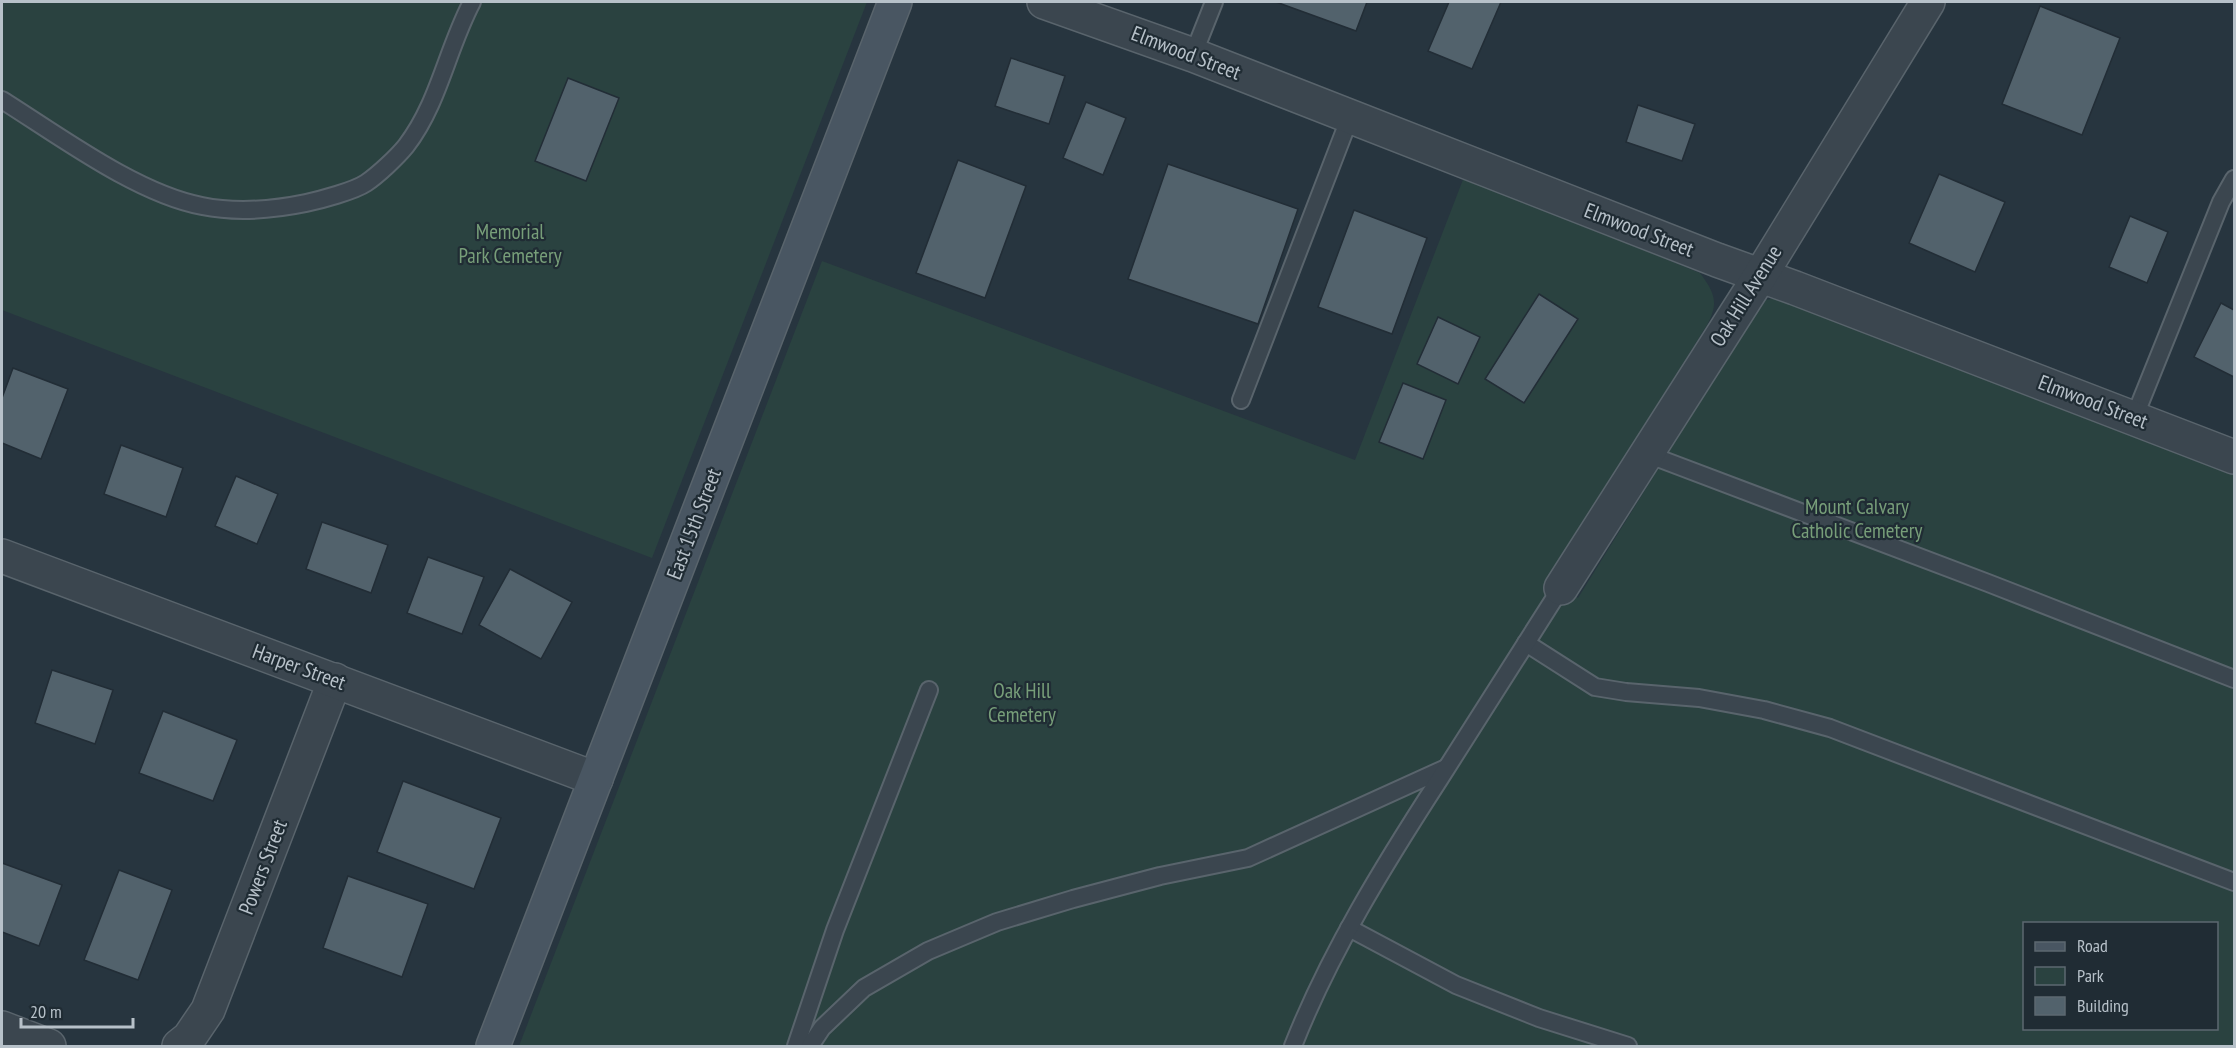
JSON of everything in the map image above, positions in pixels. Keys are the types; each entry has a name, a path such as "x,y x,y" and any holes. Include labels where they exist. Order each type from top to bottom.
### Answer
{"main road":[{"name":"East 15th Street","path":"493,1047 895,2"}],"street":[{"name":"Elmwood Street","path":"1044,2 1193,55 1760,276 2235,457"},
{"name":"Oak Hill Avenue","path":"1561,588 1760,276 1928,2"},
{"name":"Harper Street","path":"2,556 596,779"},
{"name":"Powers Street","path":"179,1047 189,1038 208,1010 335,680"},
{"path":"2,1028 49,1047"}],"lane":[{"path":"2,100 105,165 168,197 201,206 236,210 280,208 318,200 365,184 405,147 431,106 472,2"},
{"path":"1193,55 1214,2"},
{"path":"1241,400 1350,117"},
{"path":"2134,418 2221,202 2235,179"},
{"path":"1647,454 2235,679"},
{"path":"1293,1047 1305,1015 1358,910 1561,588"},
{"path":"1526,643 1595,687 1626,693 1699,698 1764,710 1830,728 2235,882"},
{"path":"796,1047 835,930 929,690"},
{"path":"810,1047 822,1028 864,988 928,951 997,922 1062,902 1160,876 1248,858 1446,768"},
{"path":"1349,928 1456,985 1539,1018 1628,1047"}],"green space":[{"name":"Memorial Park Cemetery","path":"2,2 867,2 652,558 2,310"},
{"name":"Oak Hill Cemetery","path":"1464,177 1700,273 1714,298 1711,317 1548,580 1578,598 1740,337 1766,300 1775,298 2234,471 2234,1046 519,1046 822,261 1355,460"}],"building":[{"path":"1276,2 1367,2 1356,31"},
{"path":"1449,2 1501,2 1472,69 1428,51"},
{"path":"2040,6 2120,38 2082,135 2002,104"},
{"path":"1011,58 1065,76 1049,124 995,106"},
{"path":"568,78 619,98 586,181 535,161"},
{"path":"1086,102 1126,118 1103,175 1063,158"},
{"path":"1638,105 1695,124 1682,161 1626,142"},
{"path":"958,160 1026,186 985,298 916,273"},
{"path":"1168,164 1298,209 1258,324 1128,279"},
{"path":"1939,174 2005,202 1975,272 1909,243"},
{"path":"1354,210 1427,238 1392,334 1318,307"},
{"path":"2130,216 2168,232 2147,283 2109,267"},
{"path":"1539,294 1578,319 1524,403 1485,379"},
{"path":"2221,303 2234,310 2234,377 2194,357"},
{"path":"1438,317 1480,337 1458,384 1417,364"},
{"path":"13,368 68,389 41,459 2,443 2,398"},
{"path":"1403,383 1446,400 1423,459 1379,442"},
{"path":"121,445 183,468 166,517 104,494"},
{"path":"236,476 278,494 257,544 215,526"},
{"path":"322,522 388,545 371,593 306,569"},
{"path":"428,557 484,577 462,634 407,613"},
{"path":"510,569 572,602 541,659 479,625"},
{"path":"52,670 113,690 95,744 35,723"},
{"path":"163,711 237,740 213,801 139,773"},
{"path":"403,781 501,818 474,889 377,852"},
{"path":"2,863 62,885 39,946 2,932"},
{"path":"119,870 172,890 138,980 84,960"},
{"path":"348,876 428,904 402,977 323,948"}],"park label":[{"name":"Mount Calvary Catholic Cemetery","path":"1857,519"}]}
